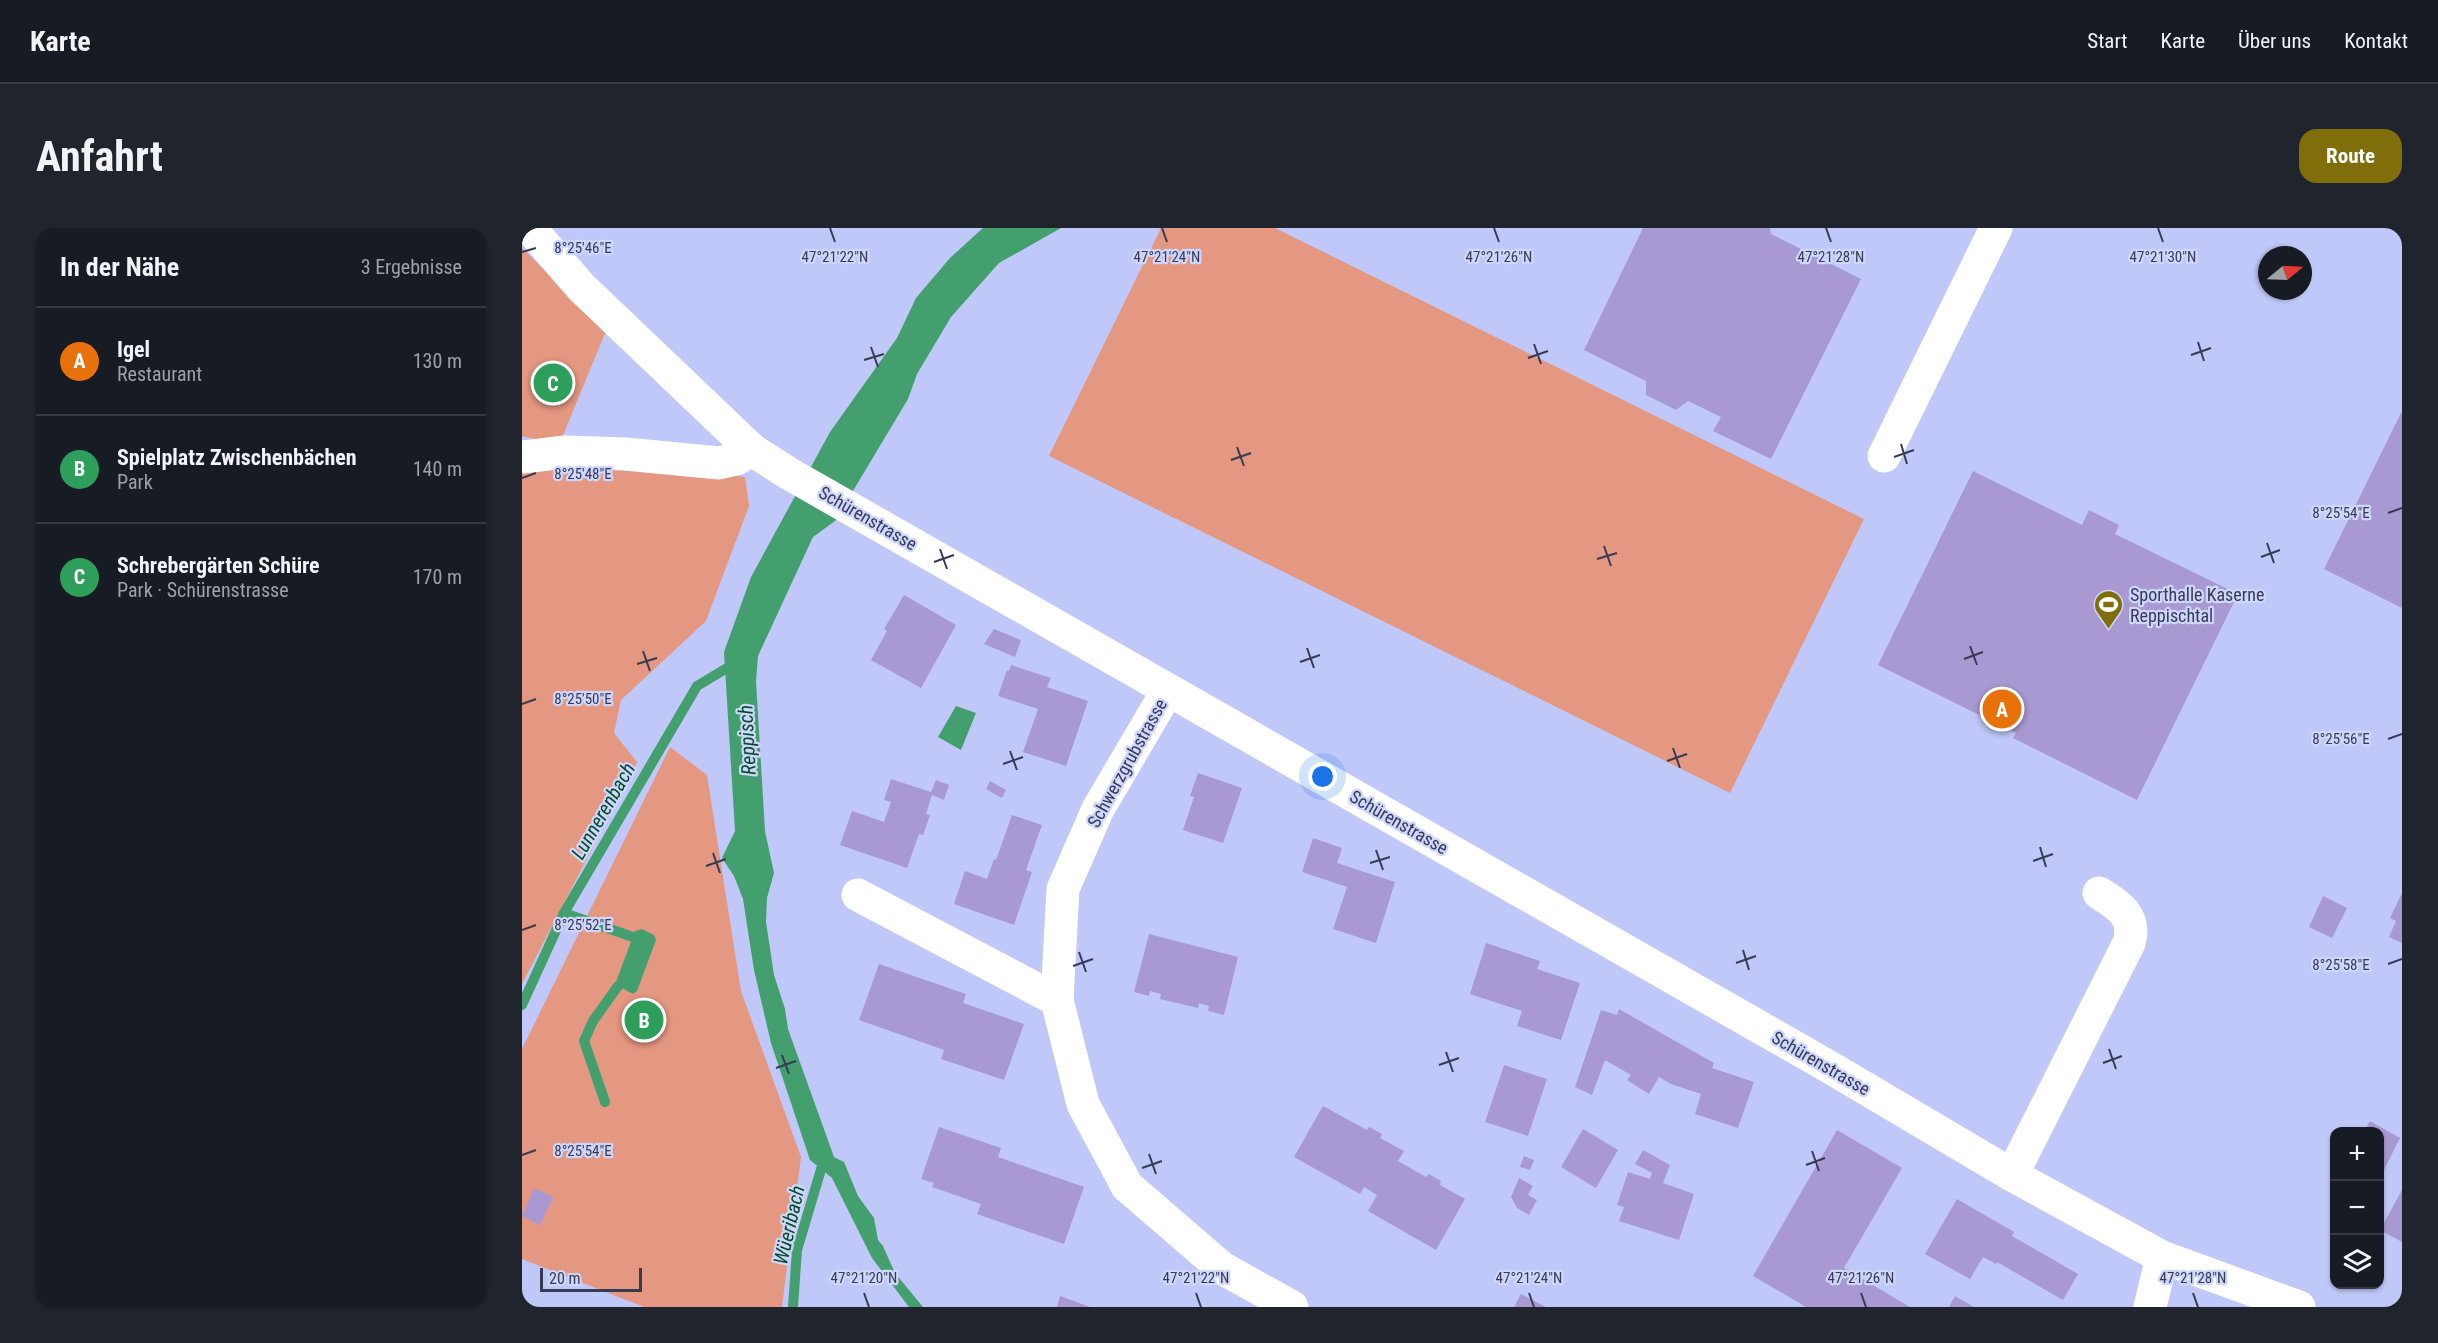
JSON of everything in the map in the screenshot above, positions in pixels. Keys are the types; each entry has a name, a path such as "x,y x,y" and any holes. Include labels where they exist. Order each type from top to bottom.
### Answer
{"street":[{"name":"Schürenstrasse","path":"530,228 581,287 752,450 788,473 1816,1059 2012,1174 2162,1257 2300,1307"},
{"path":"1884,456 1996,228"},
{"path":"522,457 565,452 719,462 736,459 752,450"},
{"name":"Schwerzgrubstrasse","path":"1168,690 1098,809 1064,889 1057,1000 1083,1104 1127,1186 1222,1268 1292,1307"},
{"path":"2012,1174 2129,943 2132,932 2125,912 2119,905 2099,893"},
{"path":"858,895 1057,1000"},
{"path":"2150,1307 2162,1257"}],"shaded area":[{"path":"1161,228 1275,228 1864,519 1730,793 1049,456"},
{"path":"522,248 606,331 559,445 522,436"},
{"path":"623,463 745,477 749,506 706,621 621,700 614,733 637,762 522,984 522,470"},
{"path":"670,747 707,775 741,991 801,1157 782,1307 644,1307 522,1259 522,1049"}],"water":[{"name":"Reppisch","path":"983,228 1061,228 999,263 951,317 917,374 908,399 835,521 813,537 758,656 756,681 765,831 774,873 767,898 766,922 774,975 785,1009 788,1029 834,1157 844,1162 858,1196 874,1218 878,1240 895,1273 923,1307 909,1307 872,1258 832,1178 810,1160 771,1043 754,970 743,899 734,876 722,858 735,831 724,652 751,577 830,432 897,338 916,298 950,258"},
{"path":"956,706 976,713 961,750 938,737"},
{"path":"642,929 654,935 656,940 637,991 633,994 618,986 616,982 635,931"}],"building":[{"path":"1643,228 1770,228 1771,234 1861,279 1771,459 1713,431 1721,417 1688,401 1676,410 1646,395 1646,381 1584,350"},
{"path":"2402,411 2402,608 2324,569"},
{"path":"1973,471 2082,525 2089,510 2119,525 2115,534 2238,594 2137,800 2013,738 2016,733 1878,665"},
{"path":"904,595 956,625 921,688 871,660 887,631 884,629"},
{"path":"994,629 1021,640 1015,657 984,644"},
{"path":"1011,665 1051,678 1047,687 1088,701 1066,766 1023,752 1038,709 998,696"},
{"path":"1198,773 1242,788 1223,843 1183,830 1194,797 1190,796"},
{"path":"891,779 931,792 936,780 949,785 944,800 932,795 926,814 930,815 923,835 919,834 907,868 840,845 852,811 884,822 891,802 884,800"},
{"path":"990,781 1006,790 1002,798 986,789"},
{"path":"1012,815 1042,825 1026,870 1032,872 1014,925 954,904 965,871 987,879"},
{"path":"1313,838 1342,848 1337,863 1395,882 1376,943 1333,929 1347,887 1302,872"},
{"path":"2402,893 2402,943 2389,937 2396,921 2390,918"},
{"path":"2323,896 2347,908 2332,938 2309,927"},
{"path":"1149,934 1238,957 1224,1015 1208,1011 1209,1006 1199,1003 1198,1008 1160,999 1161,994 1150,991 1149,996 1134,992"},
{"path":"1486,943 1540,961 1537,969 1580,983 1561,1040 1517,1026 1522,1011 1470,994"},
{"path":"879,964 966,994 963,1003 1024,1024 1004,1080 941,1059 944,1050 859,1020"},
{"path":"1619,1009 1714,1063 1712,1068 1754,1082 1738,1128 1695,1114 1701,1094 1671,1084 1659,1077 1649,1094 1627,1080 1631,1075 1605,1060 1592,1095 1575,1087 1601,1010 1617,1015"},
{"path":"1504,1065 1547,1079 1528,1136 1485,1122"},
{"path":"1323,1106 1367,1130 1369,1127 1382,1134 1380,1138 1404,1151 1398,1161 1426,1177 1429,1174 1441,1181 1440,1185 1465,1199 1436,1250 1368,1211 1377,1195 1364,1187 1360,1194 1294,1157"},
{"path":"2370,1121 2381,1127 2367,1127"},
{"path":"939,1127 1001,1148 998,1157 1084,1187 1064,1244 977,1214 981,1204 932,1187 934,1183 921,1179"},
{"path":"1583,1129 1618,1150 1596,1188 1561,1167"},
{"path":"2384,1129 2400,1138 2384,1170"},
{"path":"1837,1130 1902,1168 1844,1268 1910,1307 1806,1307 1753,1276"},
{"path":"1643,1150 1670,1165 1663,1183 1694,1194 1679,1240 1619,1221 1624,1207 1617,1205 1628,1172 1650,1179 1652,1173 1635,1164"},
{"path":"1524,1156 1534,1160 1530,1170 1520,1167"},
{"path":"1519,1178 1533,1186 1528,1195 1537,1200 1529,1215 1517,1208 1511,1197"},
{"path":"534,1188 553,1197 540,1225 522,1216"},
{"path":"2402,1190 2402,1242 2384,1232 2384,1223"},
{"path":"1957,1199 2014,1232 2012,1236 2078,1274 2063,1300 1997,1262 1996,1264 1983,1257 1970,1279 1925,1254"},
{"path":"1521,1294 1546,1307 1514,1307"},
{"path":"1060,1296 1090,1307 1057,1307"},
{"path":"1955,1296 1974,1307 1949,1307"}],"waterway":[{"name":"Lunnerenbach","path":"522,1005 564,913 697,686 737,662"},
{"path":"564,913 633,937"},
{"path":"605,1102 584,1041 593,1021 618,986"},
{"name":"Wüeribach","path":"793,1307 797,1250 825,1156"}],"place":[{"name":"Schrebergärten Schüre","path":"553,383"},
{"name":"Sporthalle Kaserne Reppischtal","path":"2109,630"},
{"name":"Igel","path":"2002,709"},
{"name":"Spielplatz Zwischenbächen","path":"644,1020"}]}
